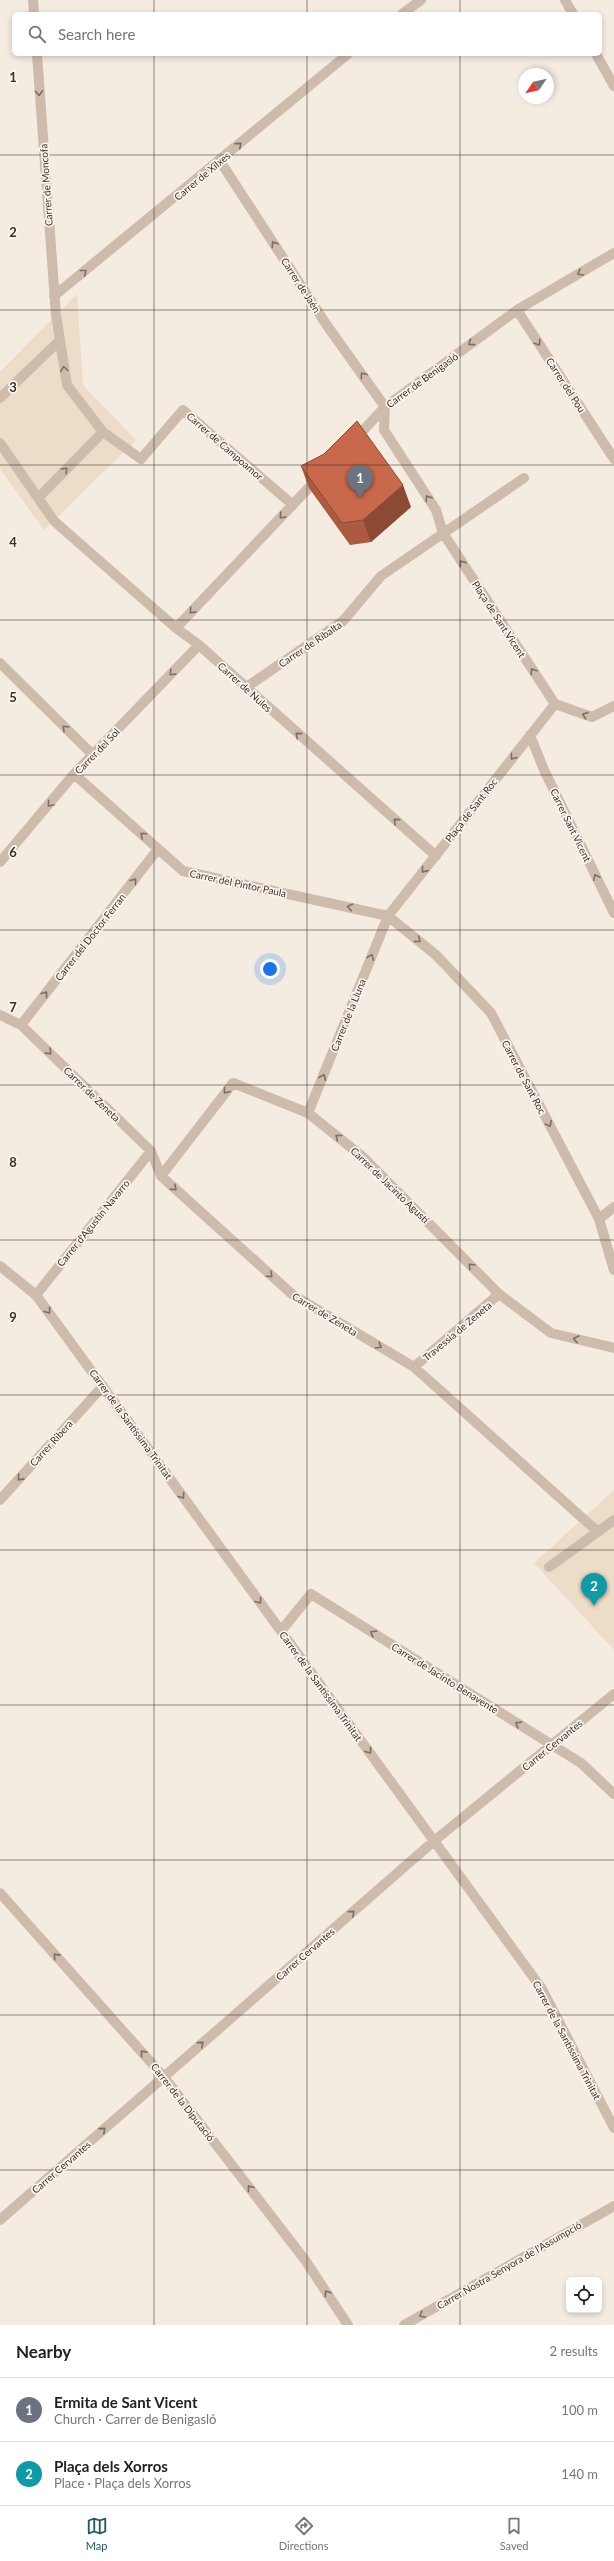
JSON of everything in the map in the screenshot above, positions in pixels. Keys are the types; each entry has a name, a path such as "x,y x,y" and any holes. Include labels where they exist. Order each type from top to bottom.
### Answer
{"street":[{"path":"33,0 34,12"},
{"path":"405,12 421,0"},
{"path":"565,0 572,12"},
{"name":"Carrer de Moncofa","path":"37,56 54,296 66,385 103,432 128,448"},
{"name":"Carrer de Xilxes","path":"54,296 220,161 346,56"},
{"path":"597,56 614,86"},
{"name":"Carrer de Jaén","path":"220,161 326,324 385,406"},
{"name":"Carrer de Benigasló","path":"347,447 385,406 517,310 614,253"},
{"name":"Carrer del Pou","path":"517,310 614,459"},
{"path":"0,398 60,340"},
{"name":"Plaça de Sant Vicent","path":"385,406 384,430 436,510 443,533 555,704"},
{"name":"Carrer de Campoamor","path":"128,448 141,459 183,410 293,505"},
{"path":"38,498 103,432"},
{"name":"Carrer de Nules","path":"0,443 54,520 176,628 199,645 245,688 436,856"},
{"path":"176,628 325,470"},
{"path":"443,533 524,478"},
{"name":"Carrer de Ribalta","path":"245,688 343,621 381,576 443,533"},
{"name":"Carrer del Sol","path":"0,862 74,774 199,645"},
{"path":"0,662 93,755"},
{"path":"555,704 592,718 614,706"},
{"name":"Plaça de Sant Roc","path":"388,916 555,704"},
{"name":"Carrer Sant Vicent","path":"530,735 544,770 614,912"},
{"name":"Carrer del Pintor Paula","path":"74,774 183,871 388,916"},
{"name":"Carrer del Doctor Ferran","path":"21,1025 158,849"},
{"name":"Carrer de la Lluna","path":"308,1113 388,916"},
{"name":"Carrer de Sant Roc","path":"388,916 436,955 491,1013 599,1219 614,1270"},
{"name":"Carrer de Zeneta","path":"0,1014 21,1025 150,1152 161,1176 293,1295 414,1367 598,1532"},
{"name":"Carrer de Jacinto Agustí","path":"161,1176 233,1083 308,1113 363,1156 499,1294 551,1333 614,1348"},
{"name":"Carrer d'Agustín Navarro","path":"36,1295 150,1152"},
{"path":"599,1219 614,1207"},
{"name":"Carrer de la Santíssima Trinitat","path":"0,1266 36,1295 542,1989 614,2128"},
{"name":"Travessia de Zeneta","path":"414,1367 499,1294"},
{"name":"Carrer Ribera","path":"0,1500 103,1386"},
{"path":"549,1567 614,1520"},
{"name":"Carrer de Jacinto Benavente","path":"281,1630 311,1594 580,1763 614,1794"},
{"name":"Carrer Cervantes","path":"0,2220 434,1841 614,1694"},
{"name":"Carrer de la Diputació","path":"0,1893 164,2077 305,2260 348,2325"},
{"name":"Carrer Nostra Senyora de l'Assumpció","path":"404,2325 614,2206"}],"shaded area":[{"path":"77,294 83,385 136,440 44,530 0,469 0,372"},
{"path":"614,1490 614,1650 534,1563"}],"building":[{"path":"357,421 403,485 363,520 342,523 301,466 324,454"}],"place":[{"name":"Ermita de Sant Vicent","path":"360,498"},
{"name":"Plaça dels Xorros","path":"594,1606"}]}
